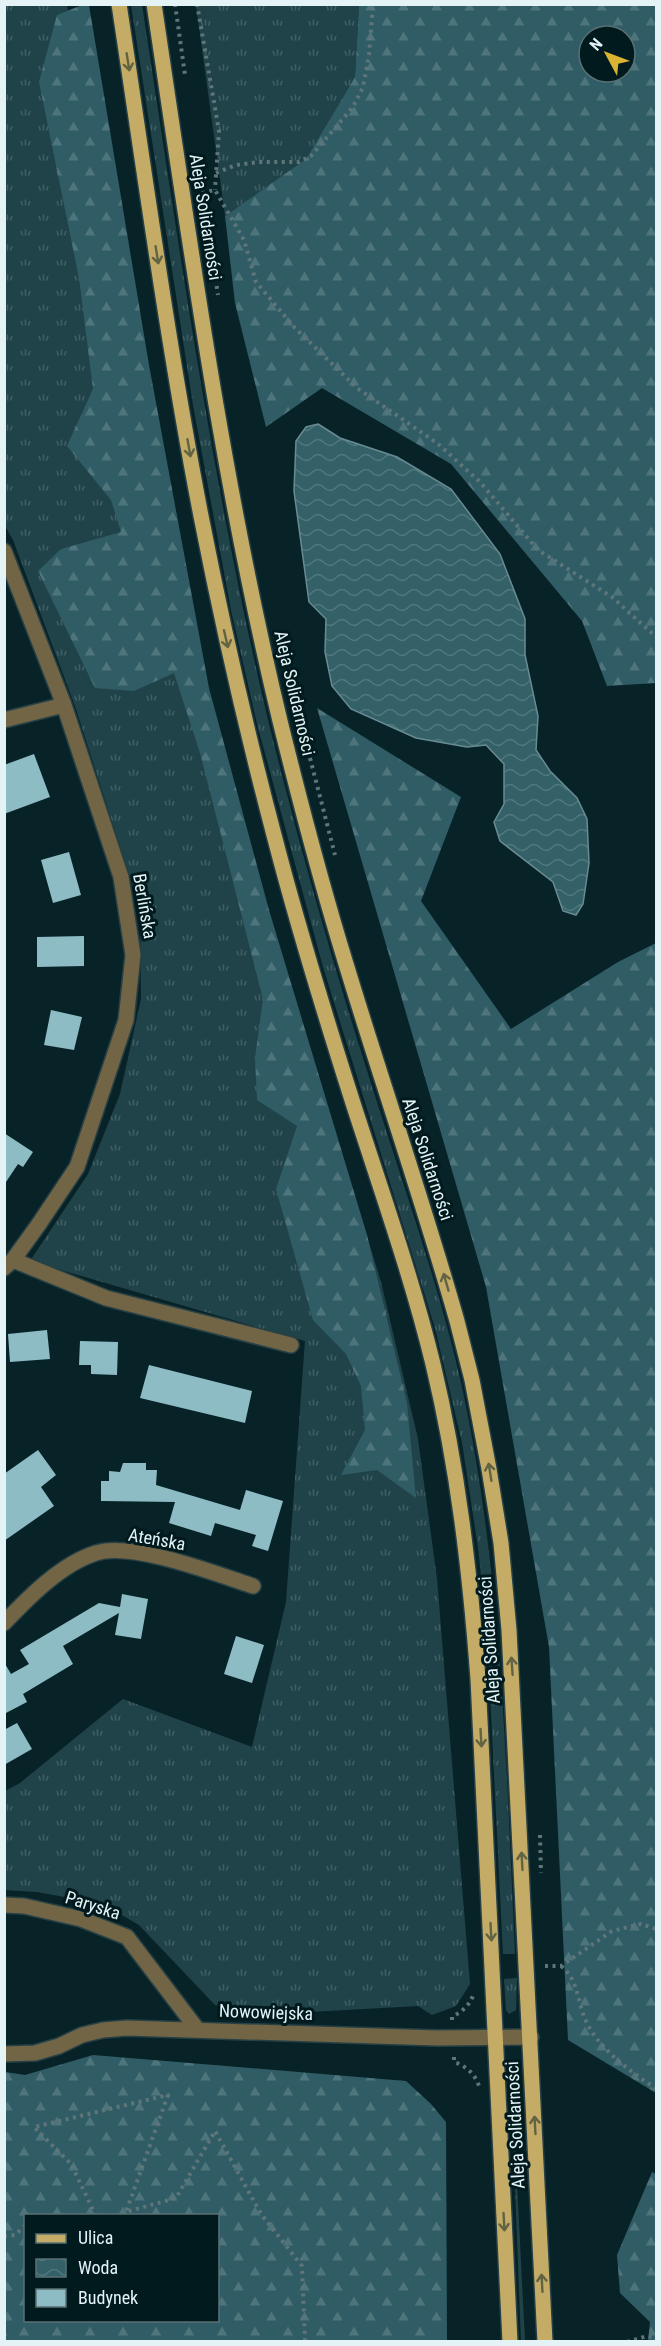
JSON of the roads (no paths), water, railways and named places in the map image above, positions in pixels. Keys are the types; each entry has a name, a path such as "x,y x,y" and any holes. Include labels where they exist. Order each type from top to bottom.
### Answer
{"main road":[{"name":"Aleja Solidarności","path":"119,4 181,407 220,612 246,727 312,971 415,1299 434,1370 452,1456 467,1549 478,1679 510,2342"},
{"name":"Aleja Solidarności","path":"154,4 217,412 274,695 308,829 345,960 457,1321 484,1438 501,1543 509,1630 545,2342"}],"street":[{"name":"Berlińska","path":"4,551 64,705 121,877 133,955 126,1020 77,1167 9,1264 106,1298 291,1345"},
{"path":"4,720 64,705"},
{"name":"Ateńska","path":"4,1623 30,1596 62,1571 97,1552 132,1551 188,1564 253,1586"},
{"name":"Paryska","path":"4,1905 24,1906 81,1918 127,1938 197,2029"},
{"name":"Nowowiejska","path":"4,2054 35,2053 103,2030 127,2028 392,2037 531,2037"}],"water":[{"path":"318,424 340,438 397,457 451,489 500,554 525,619 525,655 538,716 536,750 550,771 577,798 587,819 589,863 583,904 576,915 563,911 553,882 500,841 494,822 504,804 504,764 486,745 467,747 416,738 351,709 332,686 325,652 326,619 309,602 294,491 296,441 306,427"}]}
